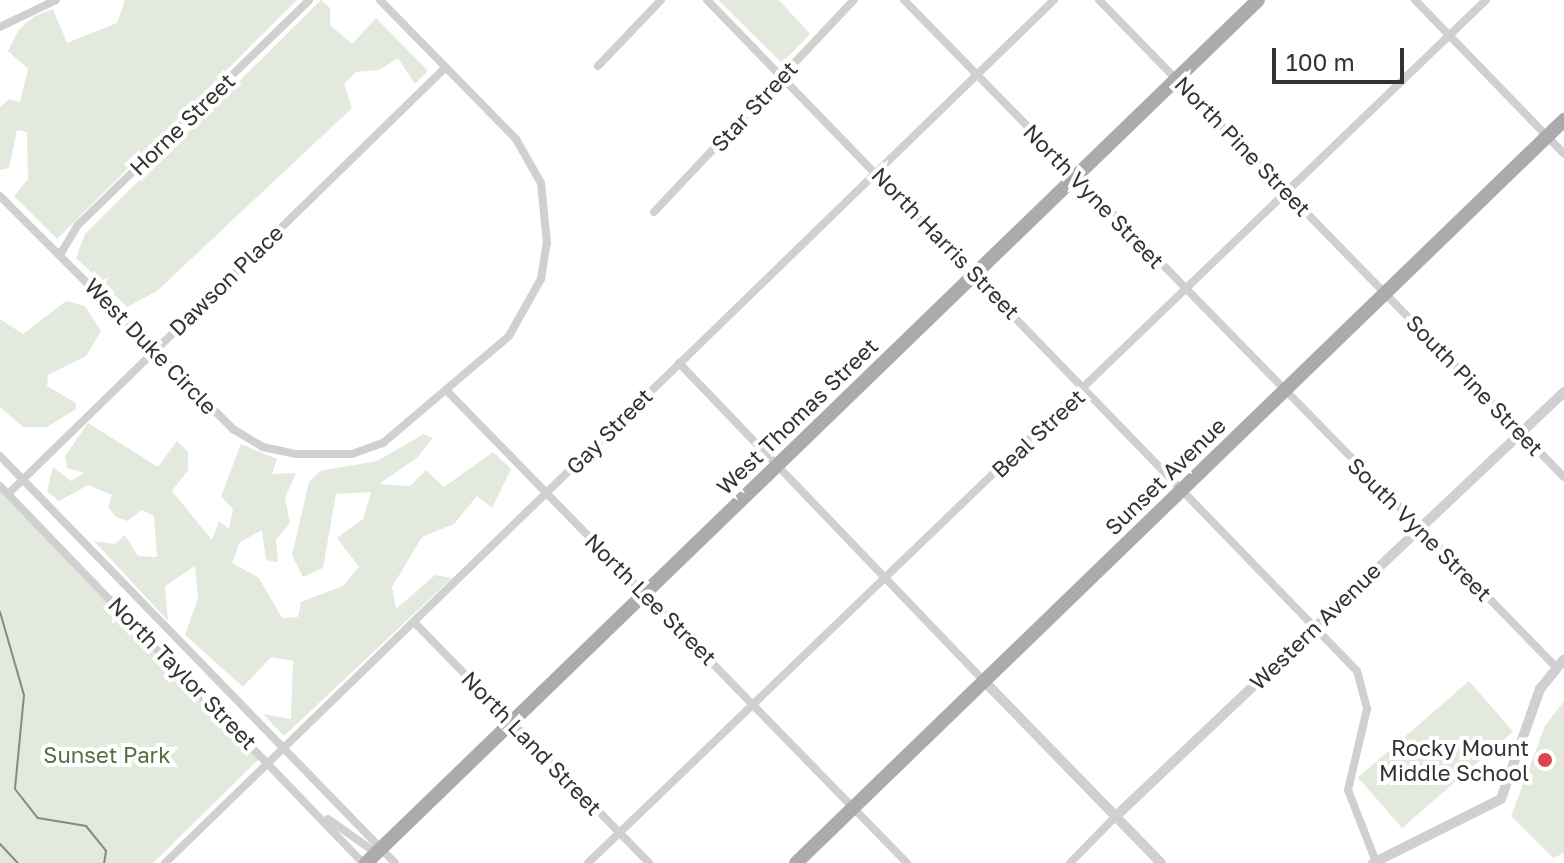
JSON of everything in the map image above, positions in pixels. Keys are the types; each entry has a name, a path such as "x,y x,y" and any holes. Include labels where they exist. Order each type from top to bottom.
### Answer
{"main road":[{"name":"West Thomas Street","path":"372,857 1258,0"},
{"name":"Sunset Avenue","path":"796,863 1564,120"}],"street":[{"path":"0,27 56,0"},
{"name":"Horne Street","path":"61,253 78,225 309,0"},
{"name":"West Duke Circle","path":"0,196 61,253 233,429 263,447 296,454 352,454 383,443 448,392 509,336 541,279 547,243 541,183 528,159 380,0"},
{"path":"598,66 661,0"},
{"name":"North Harris Street","path":"707,0 1316,624 1364,684 1366,717 1347,776 1374,862"},
{"name":"Star Street","path":"654,212 854,0"},
{"name":"North Vyne Street","path":"904,0 1284,391"},
{"name":"Gay Street","path":"165,863 1054,0"},
{"name":"North Pine Street","path":"1099,0 1386,293"},
{"path":"1415,0 1564,154"},
{"name":"Beal Street","path":"588,863 1087,388 1486,0"},
{"name":"Dawson Place","path":"8,494 445,68"},
{"name":"South Pine Street","path":"1386,293 1564,477"},
{"path":"679,363 1161,863"},
{"name":"South Vyne Street","path":"1284,391 1419,528 1560,663"},
{"name":"North Lee Street","path":"448,392 907,863"},
{"name":"Western Avenue","path":"1070,863 1316,624 1564,392"},
{"path":"0,456 284,747 372,857"},
{"name":"North Taylor Street","path":"0,486 305,801 372,857 395,863"},
{"name":"North Land Street","path":"414,622 649,863"},
{"path":"1374,862 1501,799 1537,697 1560,663"},
{"path":"305,801 372,857"}],"green space":[{"path":"125,0 297,0 57,239 14,196 28,179 27,132 17,130 9,168 0,170 0,107 9,99 20,102 28,69 8,51 19,29 35,16 53,9 67,43 117,23"},
{"path":"321,0 330,8 330,25 352,44 376,18 428,71 415,84 398,58 379,70 356,72 344,84 352,108 157,291 127,307 76,258 85,234"},
{"path":"718,0 779,0 810,34 782,63"},
{"path":"66,301 85,306 101,331 86,356 48,375 47,386 76,403 76,409 47,427 23,427 0,407 0,319 23,334"},
{"path":"88,423 158,467 177,441 188,452 188,470 172,491 212,540 219,521 229,529 233,509 221,496 241,444 277,459 272,474 296,473 285,498 290,523 276,540 278,562 266,560 262,530 240,542 232,563 259,578 282,618 298,617 301,602 343,586 359,567 337,538 363,519 371,492 336,494 323,568 303,577 292,555 309,482 320,471 377,461 424,434 433,438 418,457 379,484 410,486 426,470 444,487 493,452 511,469 492,508 477,496 454,524 422,537 392,587 396,609 435,575 452,578 284,736 263,714 291,719 293,661 271,657 243,687 185,635 198,598 195,566 165,586 168,621 94,541 115,544 125,535 138,556 157,557 154,516 142,510 127,521 116,517 108,507 112,495 88,485 59,501 47,491 53,467 71,481 84,473 67,468 65,456"},
{"name":"Sunset Park","path":"0,492 259,759 153,863 0,863"},
{"path":"1469,681 1513,732 1402,828 1358,777"},
{"path":"1564,701 1564,853 1553,858 1511,816 1545,726"}],"tram line":[{"path":"0,612 24,695 15,789 38,818 86,826 106,851 104,863"},
{"path":"0,844 18,863"}],"place":[{"name":"Rocky Mount Middle School","path":"1545,760"}]}
